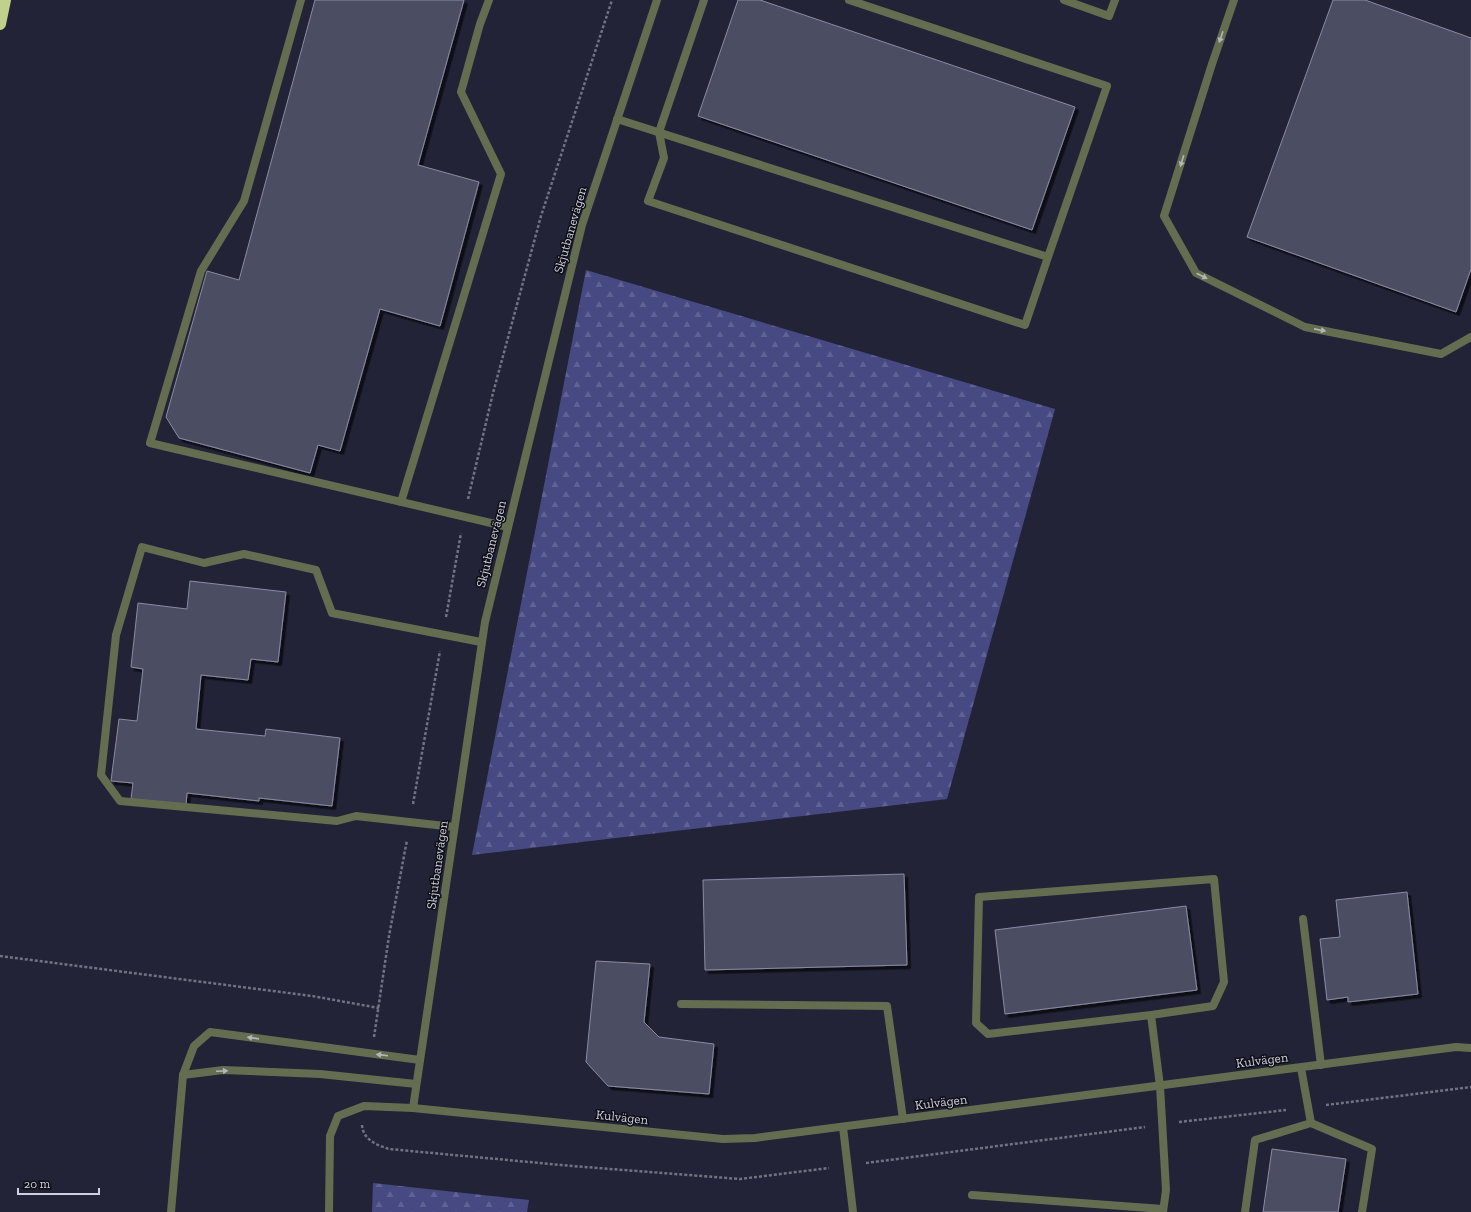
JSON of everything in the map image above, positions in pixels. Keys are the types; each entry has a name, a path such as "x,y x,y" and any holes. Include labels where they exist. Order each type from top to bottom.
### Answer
{"highway":[{"path":"0,24 5,0"}],"street":[{"path":"301,0 244,201 201,270 150,443 508,527"},
{"path":"402,502 501,174 461,92 480,24 489,0"},
{"name":"Skjutbanevägen","path":"413,1108 485,622 582,225 657,0"},
{"path":"704,0 659,132 664,158 648,201 1025,325 1107,86 849,0"},
{"path":"1064,0 1109,16 1115,0"},
{"path":"1234,0 1164,216 1196,273 1304,327 1441,354 1471,337"},
{"path":"617,119 1048,257"},
{"path":"454,827 356,816 337,821 120,801 101,775 116,635 142,547 204,563 244,554 316,570 332,613 481,642"},
{"path":"1214,879 1224,982 1213,1006 1151,1015 988,1034 976,1023 979,897 1214,879"},
{"path":"1302,919 1321,1065"},
{"path":"681,1004 887,1006 903,1119"},
{"path":"972,1195 1163,1210 1166,1190 1160,1086 1151,1015"},
{"path":"172,1212 183,1075 194,1046 210,1032 420,1060"},
{"name":"Kulvägen","path":"364,1106 413,1108 723,1139 755,1138 1456,1047 1471,1048"},
{"path":"1300,1068 1311,1123"},
{"path":"183,1075 223,1070 320,1074 416,1084"},
{"path":"329,1212 330,1136 338,1116 364,1106"},
{"path":"1245,1212 1255,1140 1311,1123 1372,1149 1362,1212"},
{"path":"844,1127 853,1212"}],"path":[{"path":"372,1054 389,936 464,516 493,393 541,216 612,0"},
{"path":"0,956 312,996 378,1008"},
{"path":"364,1106 362,1128 367,1137 375,1144 389,1149 572,1166 740,1179 1471,1087"}],"green space":[{"path":"586,270 1055,409 947,799 472,855"},
{"path":"373,1183 529,1200 527,1212 372,1212"}],"building":[{"path":"315,0 464,0 418,165 479,182 440,326 380,309 340,451 318,445 310,473 179,438 166,417 207,271 239,280"},
{"path":"738,0 760,0 1075,107 1032,230 698,116"},
{"path":"1333,0 1365,0 1471,38 1471,269 1456,312 1247,237"},
{"path":"190,581 286,592 278,662 251,659 248,680 201,675 196,729 265,736 266,729 340,738 332,806 259,798 259,801 187,793 186,805 131,799 133,783 111,781 119,719 137,721 143,669 131,667 138,603 187,609"},
{"path":"904,874 907,965 705,970 703,880"},
{"path":"1407,892 1418,994 1348,1002 1348,997 1327,1000 1320,939 1340,937 1336,900"},
{"path":"1186,906 1197,990 1005,1014 995,930"},
{"path":"596,961 650,964 644,1022 659,1037 714,1044 709,1094 608,1086 586,1062"},
{"path":"1272,1149 1346,1159 1338,1212 1263,1212"}]}
